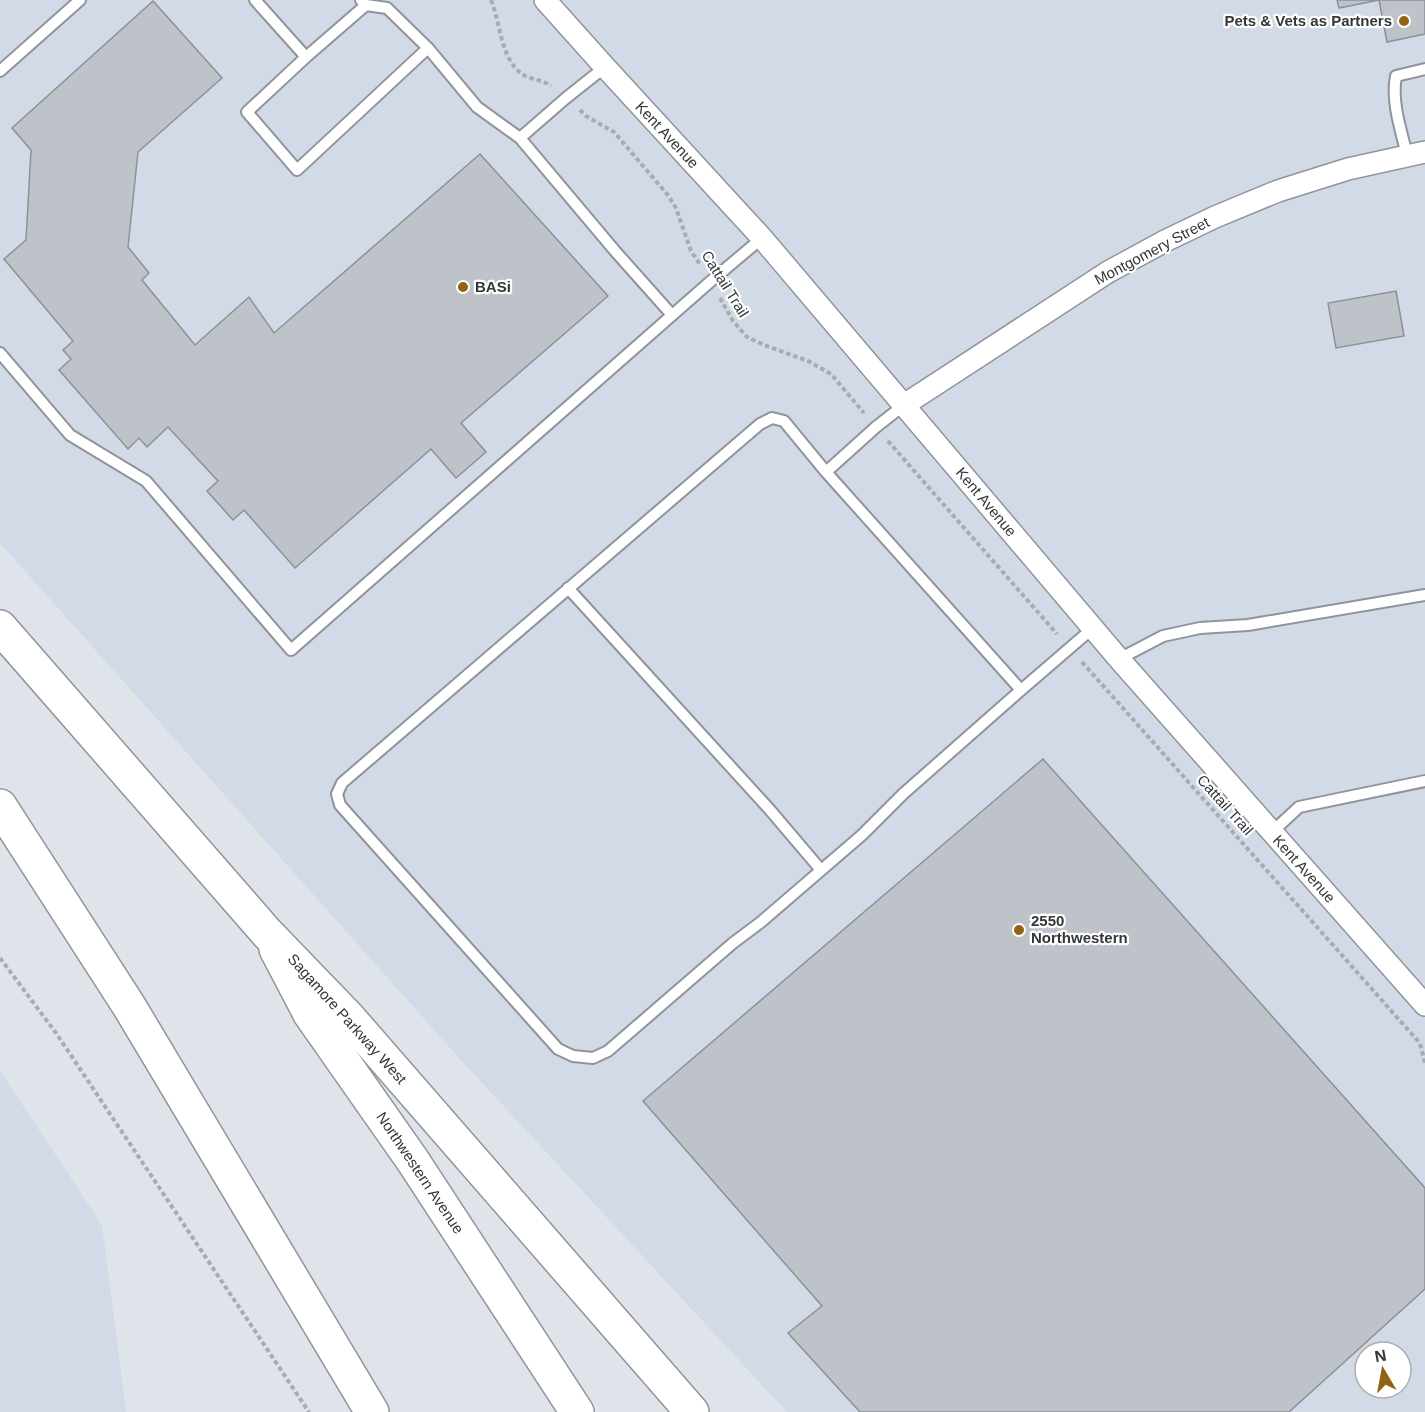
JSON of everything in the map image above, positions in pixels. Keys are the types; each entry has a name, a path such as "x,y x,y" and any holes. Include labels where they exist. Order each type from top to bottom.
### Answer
{"main road":[{"name":"Sagamore Parkway West","path":"0,627 267,933 349,1018 692,1412"},
{"path":"0,806 129,1006 372,1412"},
{"name":"Northwestern Avenue","path":"267,933 310,1014 413,1161 577,1412"}],"street":[{"name":"Kent Avenue","path":"545,0 762,238 1119,659 1425,1005"},
{"name":"Montgomery Street","path":"904,405 1108,272 1165,241 1278,191 1416,153"}],"lane":[{"path":"0,71 80,0"},
{"path":"255,0 306,57"},
{"path":"428,48 297,170 247,112 364,3 387,8 428,48 477,107 520,138 672,315"},
{"path":"520,138 605,67"},
{"path":"1416,153 1396,111 1393,89 1396,76 1425,69"},
{"path":"0,353 70,435 146,481 291,650 762,238"},
{"path":"826,472 904,405"},
{"path":"1021,690 826,472 784,421 772,418 760,424 342,783 337,794 340,805 558,1049 573,1056 593,1058 608,1051 862,836 903,794 1093,628"},
{"path":"568,588 822,870"},
{"path":"1119,659 1163,636 1200,628 1248,625 1425,595"},
{"path":"1272,832 1299,807 1425,781"}],"path":[{"name":"Cattail Trail","path":"491,0 506,54 514,65 525,76 545,82 586,116 614,132 667,194 676,208 691,251 733,321 747,337 808,361 831,374 1054,630"},
{"name":"Cattail Trail","path":"1094,676 1418,1041 1425,1063"},
{"path":"0,958 56,1034 309,1412"}],"shaded area":[{"path":"0,0 1425,0 1425,1412 787,1412 460,1059 0,543"},
{"path":"0,1071 102,1225 126,1412 0,1412"}],"building":[{"path":"1337,0 1379,0 1339,8"},
{"name":"Pets & Vets as Partners","path":"1379,0 1425,0 1425,34 1387,42"},
{"name":"BASi","path":"153,1 222,78 138,152 128,247 149,273 142,280 195,345 249,297 274,333 480,154 608,296 461,423 486,452 456,478 431,449 295,568 244,510 233,520 207,491 218,481 168,427 147,447 139,438 128,449 59,370 71,359 63,350 73,341 4,259 26,240 31,150 12,128"},
{"path":"1396,291 1404,336 1336,348 1328,303"},
{"name":"2550 Northwestern","path":"1043,759 1425,1188 1425,1289 1369,1340 1353,1340 1353,1354 1289,1412 860,1412 788,1333 822,1306 643,1101"}],"place":[{"name":"Pets & Vets as Partners","path":"1404,21"},
{"name":"BASi","path":"463,287"},
{"name":"2550 Northwestern","path":"1019,930"}]}
